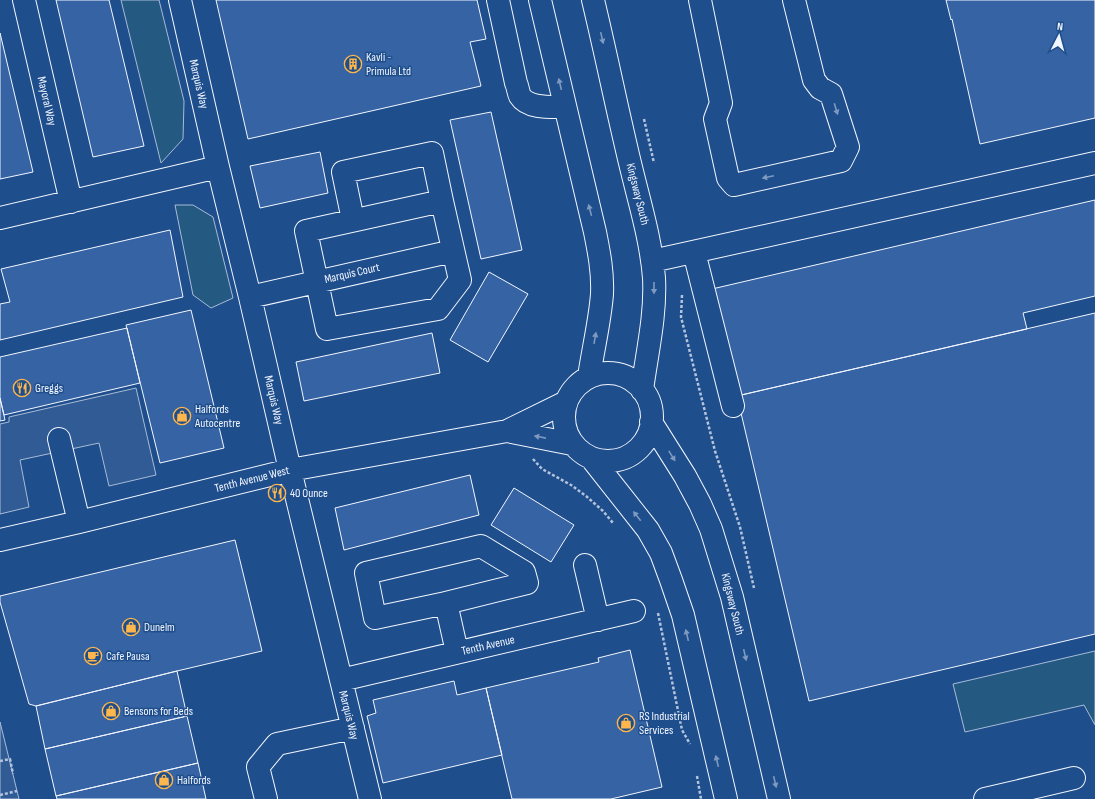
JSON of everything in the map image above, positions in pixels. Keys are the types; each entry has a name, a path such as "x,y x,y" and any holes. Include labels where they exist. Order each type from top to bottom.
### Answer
{"street":[{"name":"Mayoral Way","path":"24,0 71,202"},
{"name":"Marquis Way","path":"180,0 290,470 370,799"},
{"path":"498,0 520,96 528,103 539,106 566,107"},
{"path":"540,0 600,254 602,294 589,377"},
{"name":"Kingsway South","path":"594,0 630,164 646,226 652,261 654,279 653,307 642,390"},
{"path":"700,0 721,103 715,119 728,178 734,185 841,161 848,147 831,94 820,88 814,80 794,0"},
{"path":"354,220 343,172 432,153 460,280 438,309 328,329 316,281 306,230 354,220 442,201"},
{"path":"652,261 1095,163"},
{"path":"0,218 218,167"},
{"name":"Marquis Court","path":"250,297 453,251"},
{"path":"694,252 733,406"},
{"name":"Kingsway South","path":"598,373 618,374 626,377 634,381 648,400 651,411 651,422 648,435 635,452 627,457 604,461 592,459 581,453 572,444 567,435 564,423 566,402 578,384 589,377 598,373"},
{"name":"Tenth Avenue West","path":"0,540 290,470 507,431 566,402"},
{"name":"Kingsway South","path":"651,422 685,476 711,529 732,597 779,799"},
{"name":"Tenth Avenue West","path":"507,431 572,444"},
{"path":"59,439 79,522"},
{"name":"Kingsway South","path":"592,459 648,530 661,553 683,615 726,799"},
{"path":"481,546 524,572 527,583 446,603 375,618 366,573 481,546"},
{"path":"584,565 598,620"},
{"path":"446,603 457,652"},
{"name":"Tenth Avenue","path":"341,680 634,611"},
{"path":"266,799 258,767 277,744 353,728"},
{"path":"985,799 1074,778"}],"path":[{"path":"532,458 542,469 571,485 586,496 603,511 617,528"},
{"path":"657,610 682,730 692,747"},
{"path":"0,761 10,759 13,774"},
{"path":"696,770 701,799"},
{"path":"0,795 18,791"}],"shaded area":[{"path":"121,0 159,0 184,101 183,139 161,163"},
{"path":"175,205 193,205 213,217 233,298 211,308 193,295"},
{"path":"136,388 156,475 109,486 99,443 20,460 29,507 0,514 0,424 9,422 9,417"},
{"path":"1095,651 1095,725 1084,705 965,732 953,684"},
{"path":"0,722 19,799 0,799"}],"building":[{"path":"56,0 109,0 144,146 93,157"},
{"name":"Kavli - Primula Ltd","path":"216,0 477,0 486,39 470,42 481,86 248,139"},
{"path":"946,0 1095,0 1095,118 980,144 952,19 951,20"},
{"path":"0,33 33,172 0,179"},
{"path":"491,112 522,250 481,259 450,120"},
{"path":"320,152 328,193 260,208 250,166"},
{"path":"1095,200 1095,296 1023,313 1027,329 737,396 712,289"},
{"path":"170,230 183,297 0,340 0,304 10,302 1,269"},
{"path":"489,272 528,294 488,362 450,340"},
{"name":"Halfords Autocentre","path":"191,310 224,448 160,463 126,325"},
{"path":"1095,313 1095,634 809,701 737,396"},
{"path":"127,328 140,383 4,415 0,398 0,357"},
{"path":"432,333 440,373 304,401 296,362"},
{"path":"0,398 5,420 0,421"},
{"path":"470,475 479,515 344,550 335,508"},
{"path":"514,488 574,525 551,562 491,525"},
{"name":"Dunelm","path":"235,540 262,651 36,706 29,704 0,602 0,596"},
{"path":"630,650 662,787 611,799 512,799 486,688 599,662 598,658"},
{"name":"Bensons for Beds","path":"177,671 187,716 45,749 36,706"},
{"path":"454,681 457,695 486,688 502,755 383,783 367,716 376,713 373,700"},
{"path":"187,716 198,763 56,796 45,749"},
{"name":"Halfords","path":"198,763 206,799 57,799 56,796"}],"place":[{"name":"Kavli - Primula Ltd","path":"353,64"},
{"name":"Greggs","path":"22,388"},
{"name":"Halfords Autocentre","path":"182,416"},
{"name":"40 Ounce","path":"277,493"},
{"name":"Dunelm","path":"131,627"},
{"name":"Cafe Pausa","path":"93,656"},
{"name":"Bensons for Beds","path":"111,711"},
{"name":"RS Industrial Services","path":"626,723"},
{"name":"Halfords","path":"164,780"}]}
